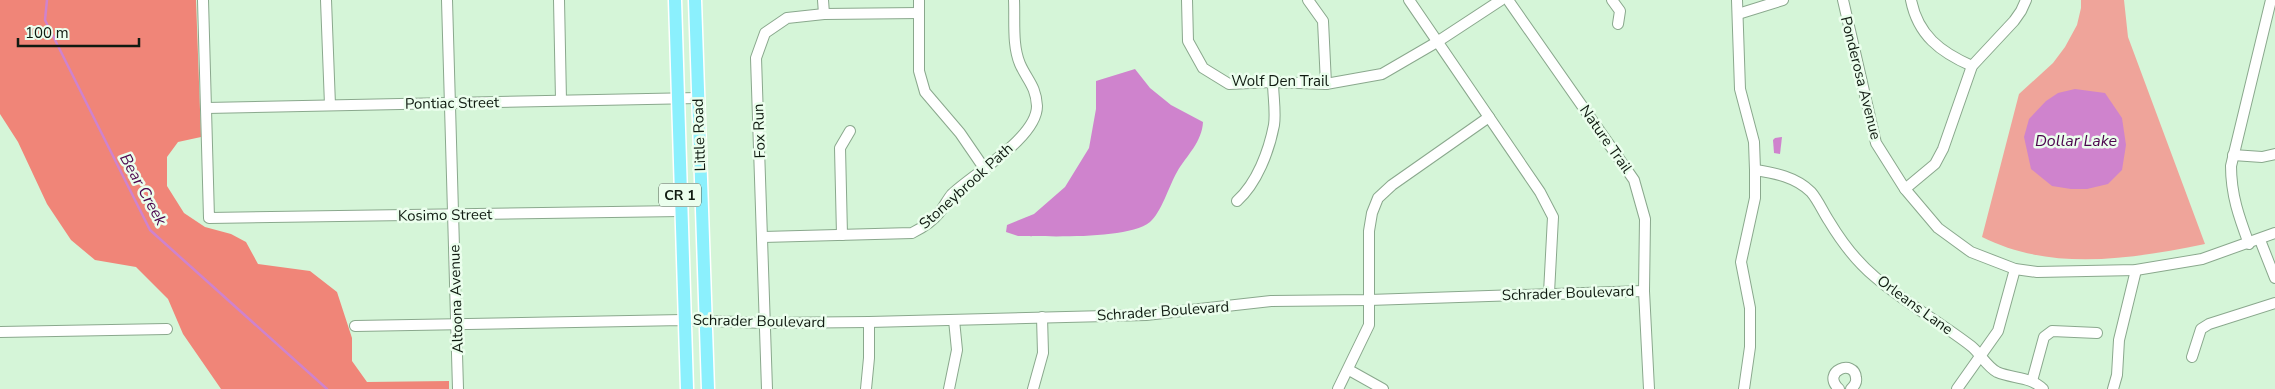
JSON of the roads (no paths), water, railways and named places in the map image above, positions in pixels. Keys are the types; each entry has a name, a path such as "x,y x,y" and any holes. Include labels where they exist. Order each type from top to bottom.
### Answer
{"main road":[{"name":"Little Road","path":"675,0 686,389"},
{"name":"Little Road","path":"695,0 708,389"}],"street":[{"path":"203,0 206,108"},
{"path":"326,0 330,105"},
{"name":"Altoona Avenue","path":"447,0 458,389"},
{"path":"559,0 561,100"},
{"path":"823,0 824,14"},
{"path":"919,0 919,72 925,92 960,134 984,168"},
{"name":"Stoneybrook Path","path":"763,237 912,233 924,227 939,214 951,196 1019,139 1031,124 1037,107 1034,86 1020,64 1015,44 1014,0"},
{"name":"Wolf Den Trail","path":"1187,0 1188,41 1203,68 1229,84 1273,82 1326,84 1382,74 1437,42 1500,0"},
{"path":"1308,0 1323,22 1326,84"},
{"path":"1409,0 1540,192 1553,217 1549,293"},
{"name":"Nature Trail","path":"1508,0 1634,180 1645,219 1644,291 1649,389"},
{"path":"1612,0 1620,11 1618,24"},
{"path":"1737,0 1740,88 1754,142 1755,170 1755,198 1741,262 1750,308 1750,347 1744,389"},
{"path":"1738,14 1783,0"},
{"name":"Ponderosa Avenue","path":"1842,0 1876,143 1905,189 1938,228 1971,252 2015,269 2037,272 2136,270 2202,259 2275,234"},
{"path":"1911,0 1914,14 1926,36 1950,56 1972,66"},
{"path":"1905,189 1935,164 1943,149 1972,66 2014,21 2026,0"},
{"path":"2249,244 2236,211 2231,187 2233,155 2271,0"},
{"name":"Fox Run","path":"767,389 756,58 765,33 787,18 824,14 919,13"},
{"path":"1237,201 1248,190 1264,156 1274,124 1273,82"},
{"name":"Pontiac Street","path":"206,108 698,98"},
{"name":"Kosimo Street","path":"206,108 209,218 681,210"},
{"path":"1338,389 1349,370 1369,325 1369,231 1372,213 1378,198 1392,185 1489,117"},
{"path":"842,235 840,148 850,131"},
{"path":"2233,155 2262,157 2275,154"},
{"name":"Orleans Lane","path":"1755,170 1776,173 1794,180 1811,192 1850,251 1874,276 1908,303 1946,327 1981,354 1987,364 1998,372 2032,381 2043,389"},
{"path":"2260,240 2275,278"},
{"path":"1957,389 1998,331 2015,269"},
{"path":"2113,389 2117,375 2119,340 2136,270"},
{"name":"Schrader Boulevard","path":"355,326 683,320 764,323 869,322 1146,315 1271,301 1369,300 1644,291"},
{"path":"2192,357 2201,329 2209,324 2275,303"},
{"path":"1033,389 1043,353 1042,317"},
{"path":"949,389 957,350 954,320"},
{"path":"866,389 869,358 869,322"},
{"path":"0,332 167,329"},
{"path":"2032,381 2044,337 2052,331 2097,333"},
{"path":"1839,389 1834,384 1834,376 1838,370 1845,368 1852,370 1856,376 1855,384 1851,389"},
{"path":"1349,370 1383,389"},
{"path":"2117,375 2122,389"}],"water":[{"path":"1135,69 1150,88 1171,105 1203,122 1197,142 1177,172 1154,218 1139,228 1124,232 1087,236 1018,236 1006,232 1007,225 1034,214 1065,187 1089,148 1096,109 1096,81"},
{"name":"Dollar Lake","path":"2075,89 2105,93 2122,118 2126,145 2122,170 2108,184 2087,189 2052,186 2031,169 2024,137 2029,119 2046,101 2058,93"},
{"path":"1782,137 1780,154 1774,153 1773,140"}],"waterway":[{"name":"Bear Creek","path":"47,0 45,20 150,230 327,389"}]}
